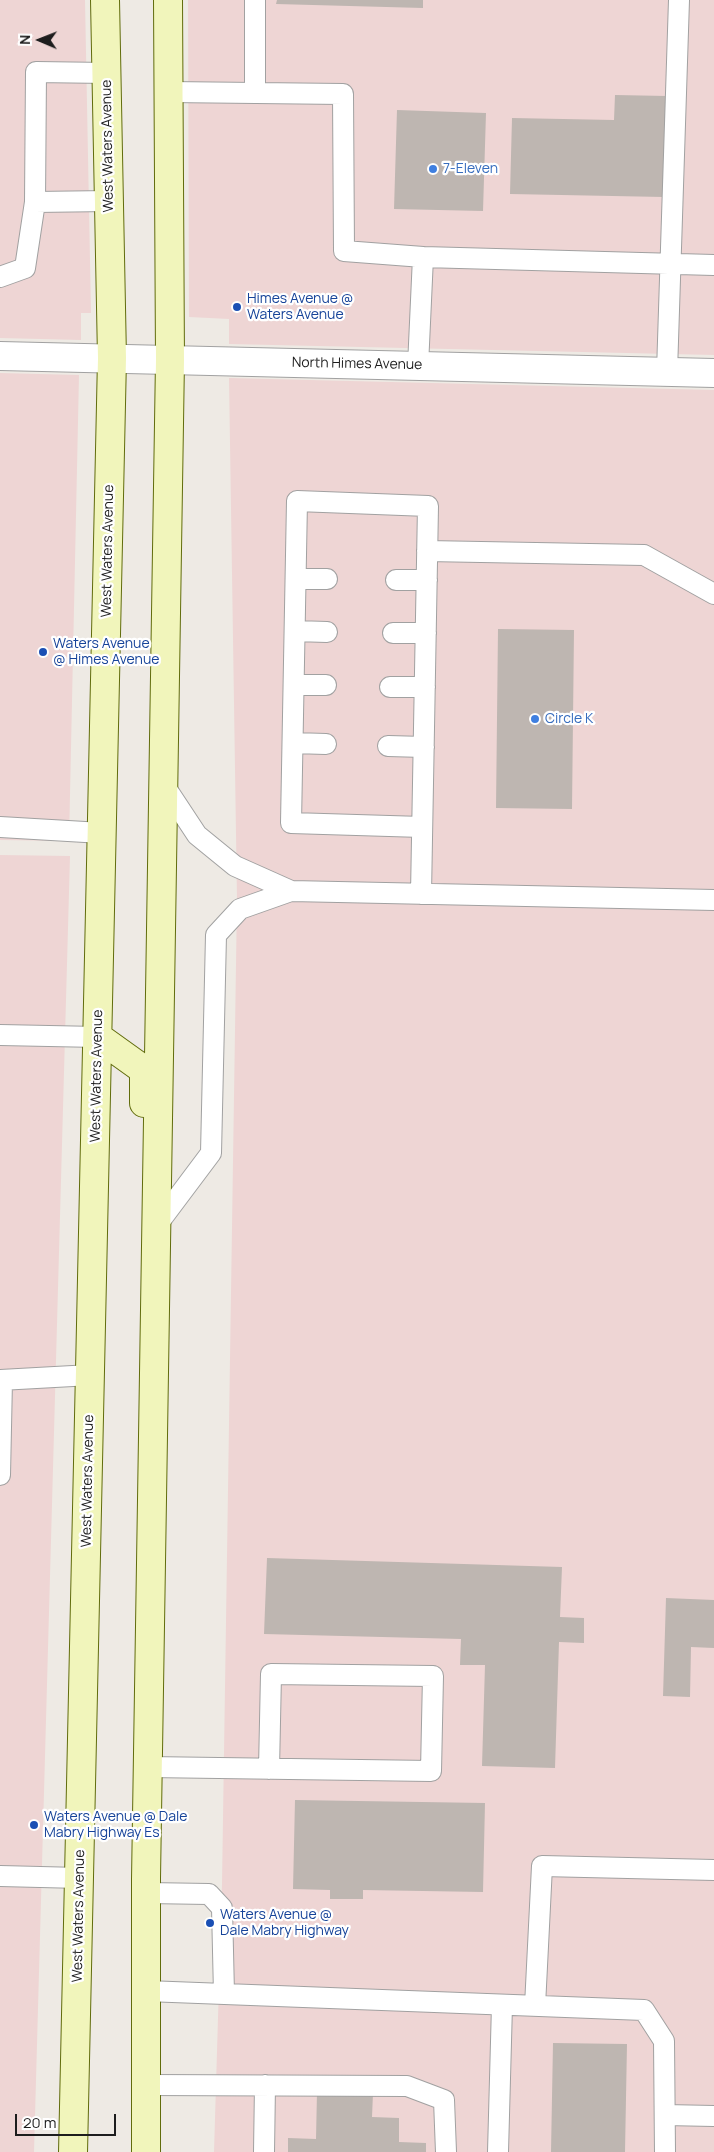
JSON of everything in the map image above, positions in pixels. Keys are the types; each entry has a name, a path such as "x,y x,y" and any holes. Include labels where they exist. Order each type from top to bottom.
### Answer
{"main road":[{"name":"West Waters Avenue","path":"73,2152 112,358 105,0"},
{"path":"146,2152 148,1767 170,360 168,0"},
{"path":"98,1037 144,1070 142,1302 155,1378"}],"street":[{"name":"North Himes Avenue","path":"0,356 714,373"}],"lane":[{"path":"255,0 255,93"},
{"path":"667,372 672,266 678,0"},
{"path":"0,277 24,268 35,202 36,72 107,73"},
{"path":"169,92 344,94 344,251 423,257 714,266"},
{"path":"35,202 109,201"},
{"path":"418,366 423,257"},
{"path":"421,894 428,506 297,501 291,823 422,827"},
{"path":"427,551 644,555 714,594"},
{"path":"296,579 326,579"},
{"path":"396,580 427,580"},
{"path":"295,631 327,632"},
{"path":"393,633 426,633"},
{"path":"294,685 326,685"},
{"path":"390,686 425,687"},
{"path":"293,743 326,744"},
{"path":"388,746 424,748"},
{"path":"164,785 197,835 235,866 291,891"},
{"path":"0,827 102,833"},
{"path":"157,1225 211,1153 216,935 240,909 291,891 714,900"},
{"path":"0,1034 98,1037"},
{"path":"0,1474 1,1380 91,1375"},
{"path":"148,1767 269,1769 430,1771 433,1676 271,1674 269,1769"},
{"path":"536,2006 542,1866 714,1870"},
{"path":"0,1876 80,1878"},
{"path":"147,1893 209,1894 222,1908 224,1994"},
{"path":"146,1991 644,2010 664,2040 665,2152"},
{"path":"498,2152 502,2005"},
{"path":"146,2085 407,2086 444,2100 446,2152"},
{"path":"264,2152 265,2085"},
{"path":"664,2115 714,2116"}],"shaded area":[{"path":"0,0 85,0 91,313 81,313 81,340 0,338"},
{"path":"188,0 714,0 714,355 229,344 229,319 189,317"},
{"path":"0,373 79,375 69,841 0,840"},
{"path":"229,378 714,390 714,2152 214,2152 222,1884 237,899"},
{"path":"0,855 70,856 34,2152 0,2152"}],"building":[{"path":"277,0 423,0 423,8 276,4"},
{"path":"615,95 667,96 664,197 510,194 512,118 614,120"},
{"path":"397,110 486,113 483,211 394,209"},
{"name":"Circle K","path":"498,629 574,630 572,809 496,808"},
{"path":"267,1558 562,1567 560,1617 584,1618 584,1643 559,1642 555,1768 482,1766 485,1665 460,1665 461,1639 264,1634"},
{"path":"666,1598 714,1600 714,1648 691,1647 690,1697 663,1696"},
{"path":"295,1800 485,1803 483,1892 363,1890 363,1899 330,1899 330,1890 293,1889"},
{"path":"553,2043 627,2044 625,2152 551,2152"},
{"path":"317,2092 373,2093 372,2117 399,2118 399,2142 426,2143 426,2152 288,2152 288,2138 316,2139"}],"place":[{"name":"7-Eleven","path":"433,169"},
{"name":"Himes Avenue @ Waters Avenue","path":"237,307"},
{"name":"Waters Avenue @ Himes Avenue","path":"43,652"},
{"name":"Circle K","path":"535,719"},
{"name":"Waters Avenue @ Dale Mabry Highway Es","path":"34,1825"},
{"name":"Waters Avenue @ Dale Mabry Highway","path":"210,1923"}]}
